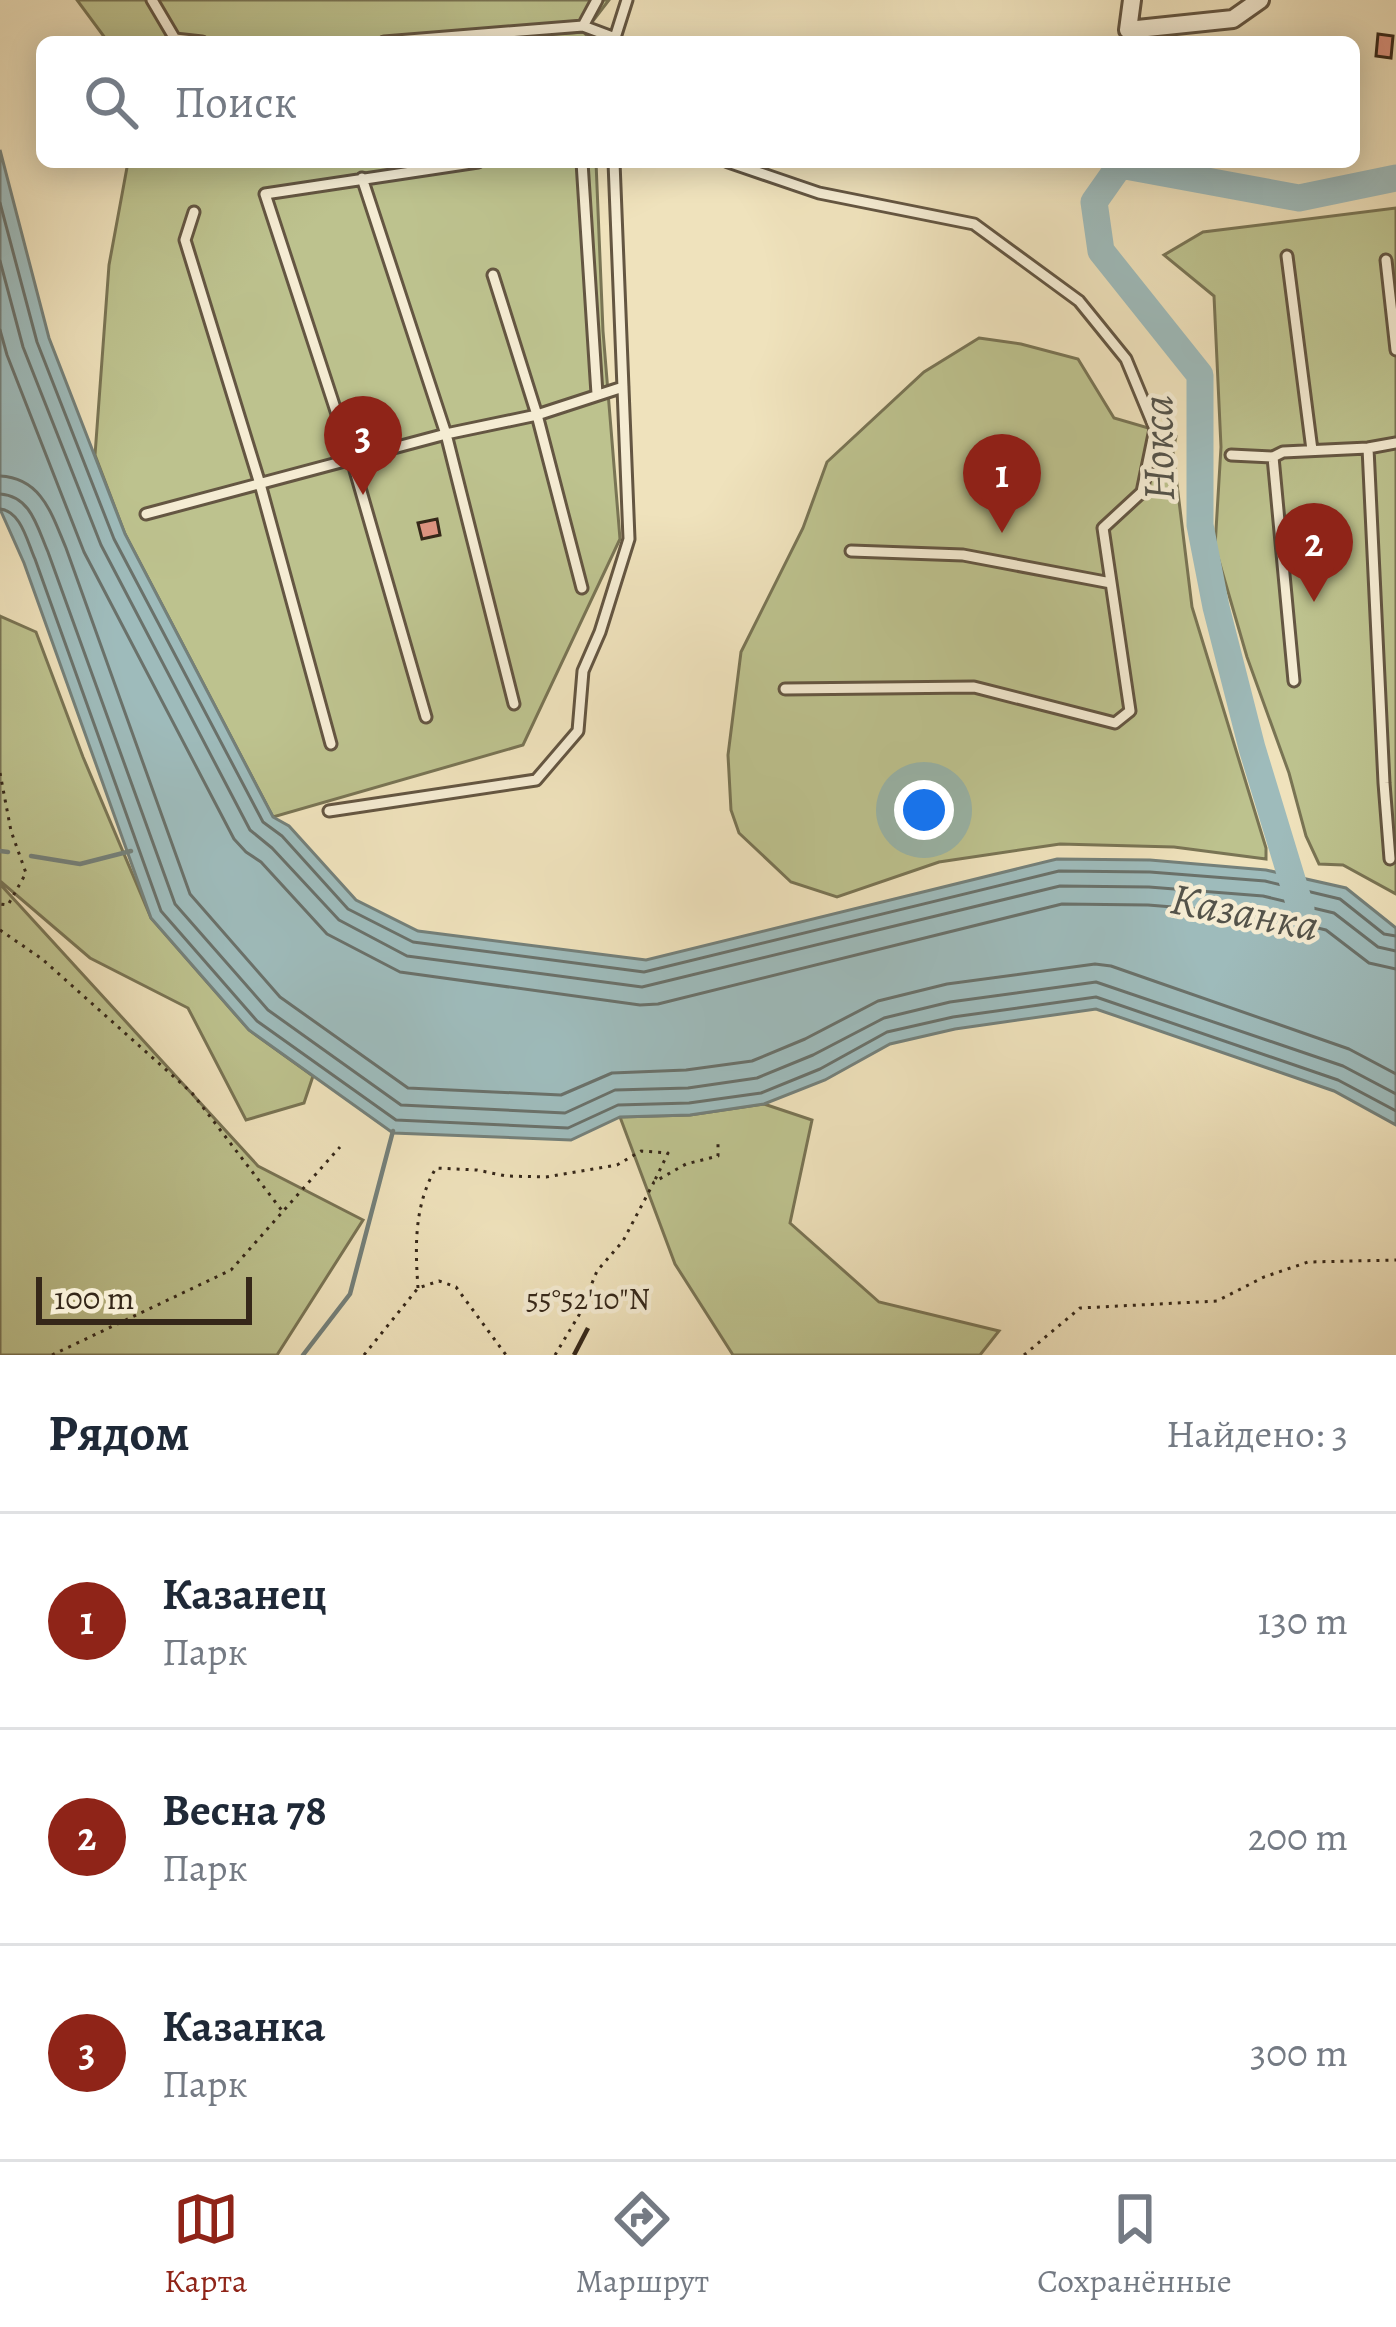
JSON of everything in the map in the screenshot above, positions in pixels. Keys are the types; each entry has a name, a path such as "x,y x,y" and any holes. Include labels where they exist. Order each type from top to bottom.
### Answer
{"street":[{"path":"1132,0 1128,30 1233,19 1260,0"}],"lane":[{"path":"152,0 173,36"},
{"path":"583,26 597,0"},
{"path":"615,36 627,0"},
{"path":"459,36 583,26 605,36"},
{"path":"425,717 352,460 265,194 434,168"},
{"path":"582,168 597,394"},
{"path":"328,812 536,780 578,730 583,671 629,539 614,168"},
{"path":"746,168 819,193 974,224 1079,302 1126,359 1155,429 1142,492 1102,528 1130,711 1115,723 974,687 785,689"},
{"path":"362,178 446,434 514,704"},
{"path":"194,212 185,240 260,484 331,744"},
{"path":"1287,256 1312,450"},
{"path":"1386,260 1396,350"},
{"path":"493,274 537,415 582,588"},
{"path":"146,514 446,434 537,415 623,387"},
{"path":"1231,455 1274,457 1283,452 1396,443"},
{"path":"1368,448 1390,859"},
{"path":"1274,457 1294,681"},
{"path":"851,551 963,555 1111,583"}],"path":[{"path":"0,772 11,831 26,873 8,904 0,904"},
{"path":"0,930 42,958 192,1093 283,1212"},
{"path":"654,1182 686,1164 718,1156 718,1139"},
{"path":"52,1355 232,1270 340,1148"},
{"path":"418,1288 414,1239 427,1184 436,1168 546,1177 617,1165 641,1151 668,1153 623,1241 597,1271 555,1355"},
{"path":"1024,1355 1080,1308 1217,1300 1308,1262 1396,1260"},
{"path":"364,1355 418,1288 440,1281 456,1287 506,1355"}],"green space":[{"path":"77,0 609,0 589,26 430,36 104,36"},
{"path":"584,32 587,36 520,36"},
{"path":"127,168 596,168 603,331 620,539 523,745 273,817 125,534 95,455 109,265"},
{"path":"1396,208 1396,894 1343,865 1319,864 1306,836 1215,547 1221,447 1214,296 1164,255 1203,232"},
{"path":"979,338 1078,359 1114,418 1176,436 1173,452 1192,607 1266,859 1174,847 1060,844 939,862 837,897 791,882 739,833 731,810 728,755 741,652 803,528 827,462 924,372"},
{"path":"0,616 36,632 151,918 249,1030 313,1076 304,1103 246,1120 188,1008 90,958 0,881"},
{"path":"0,884 258,1166 363,1220 277,1355 0,1355"},
{"path":"764,1104 812,1120 790,1223 879,1302 999,1331 980,1355 733,1355 675,1264 620,1117 690,1115"}],"water":[{"name":"Казанка","path":"0,150 49,338 125,534 273,817 289,826 356,900 418,931 646,960 1057,859 1150,860 1266,870 1346,888 1396,928 1396,1125 1334,1091 1096,1009 955,1029 890,1044 825,1080 764,1104 690,1115 620,1117 571,1140 393,1133 249,1030 151,918 24,563 0,509"}],"building":[{"path":"1378,34 1393,36 1391,58 1376,56"},
{"path":"437,519 440,535 422,539 418,523"}],"waterway":[{"name":"Нокса","path":"1118,168 1094,202 1101,251 1200,375 1200,525 1252,748 1301,909"},
{"name":"Нокса","path":"1136,168 1299,198 1396,178"},
{"path":"0,851 8,852"},
{"path":"31,856 80,864 131,851"},
{"path":"303,1355 350,1294 393,1131"}],"place":[{"name":"Казанка","path":"363,495"},
{"name":"Казанец","path":"1002,533"},
{"name":"Весна 78","path":"1314,602"}]}
